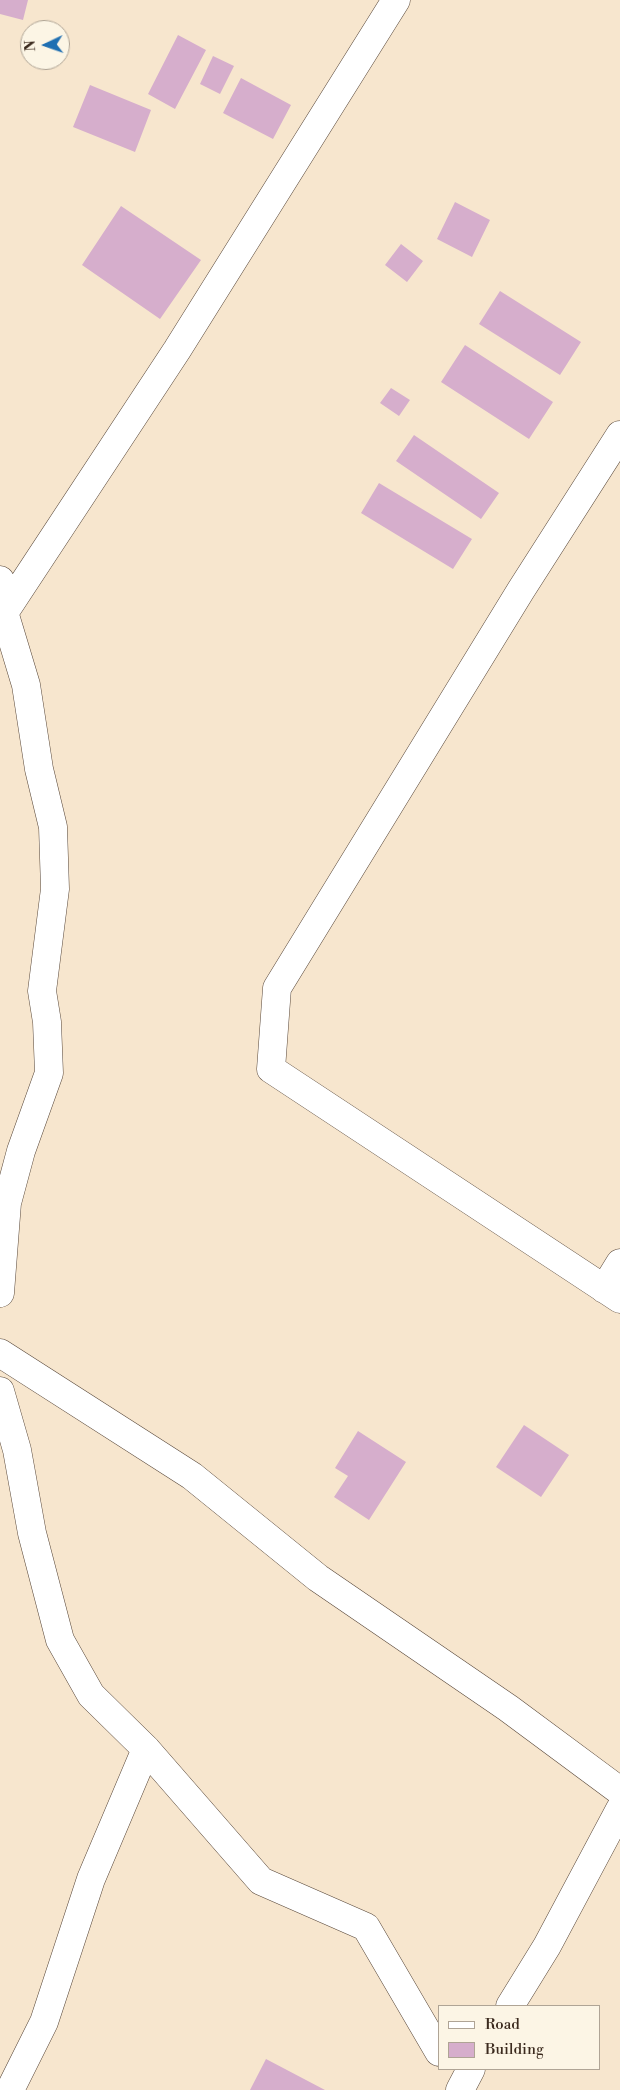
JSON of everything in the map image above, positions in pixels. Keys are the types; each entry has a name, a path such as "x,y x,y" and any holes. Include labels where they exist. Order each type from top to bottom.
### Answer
{"street":[{"path":"2,616 177,350 396,0"},
{"path":"620,435 522,590 277,988 271,1069 612,1294 620,1263"},
{"path":"0,580 2,616 26,685 39,768 53,827 55,889 42,991 47,1022 49,1073 21,1151 7,1204 0,1293"},
{"path":"0,1354 192,1476 318,1578 508,1708 620,1791"},
{"path":"0,1391 17,1450 32,1532 60,1640 92,1695 146,1749 261,1881 366,1927 438,2050"},
{"path":"10,2090 44,2022 91,1879 146,1749"},
{"path":"511,2005 547,1946 620,1809"}],"building":[{"path":"0,0 28,0 23,20 0,14"},
{"path":"178,35 206,50 175,109 148,94"},
{"path":"213,56 234,66 220,94 200,84"},
{"path":"241,78 291,105 273,139 223,113"},
{"path":"90,85 151,110 135,152 73,127"},
{"path":"455,202 490,220 472,257 437,239"},
{"path":"121,206 201,260 160,319 82,265"},
{"path":"401,244 423,261 407,282 385,265"},
{"path":"500,291 581,342 560,375 479,324"},
{"path":"465,345 553,402 529,439 441,382"},
{"path":"391,388 410,400 399,416 380,403"},
{"path":"414,435 499,493 481,519 396,461"},
{"path":"379,483 472,539 453,569 361,513"},
{"path":"524,1425 569,1455 541,1497 496,1467"},
{"path":"358,1431 406,1462 369,1520 334,1497 348,1476 335,1468"},
{"path":"266,2059 325,2090 250,2090"}]}
